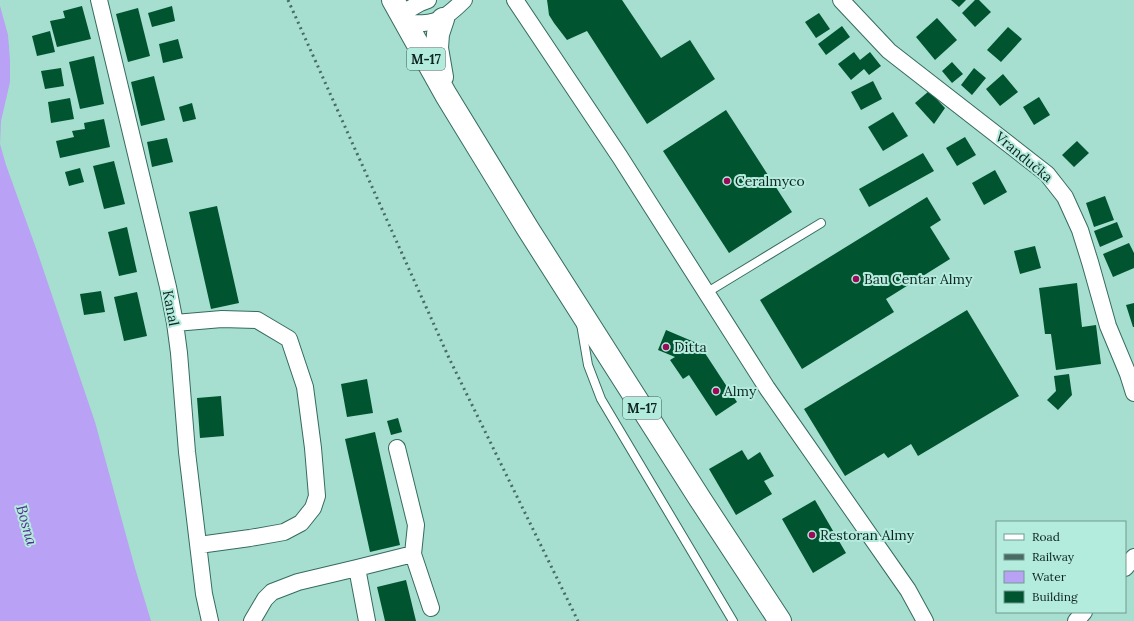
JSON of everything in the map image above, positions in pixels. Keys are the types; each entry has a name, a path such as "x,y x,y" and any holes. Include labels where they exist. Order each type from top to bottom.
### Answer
{"main road":[{"name":"M-17","path":"400,12 446,95 528,229 700,499 780,621"},
{"path":"443,19 438,34 437,48 446,95"}],"street":[{"name":"Kanal","path":"99,0 168,287 175,323 187,452 204,594 210,621"},
{"path":"400,12 428,0"},
{"path":"400,12 422,24 434,22 443,19 464,0"},
{"path":"515,0 620,157 767,388 908,590 925,621"},
{"name":"Vrandučka","path":"841,0 889,51 1047,174 1065,197 1080,230 1108,326 1128,374 1134,393"},
{"path":"175,323 222,319 257,320 289,339 305,387 313,448 317,496 313,508 301,523 284,532 199,545"},
{"path":"396,448 416,525 413,554 431,608"},
{"path":"252,621 265,599 272,592 298,582 413,554"},
{"path":"1126,567 1134,557"},
{"path":"357,568 367,621"},
{"path":"1076,621 1083,613"}],"lane":[{"path":"706,293 821,223"},
{"path":"578,307 588,365 601,399 733,621"}],"water":[{"path":"0,6 8,35 10,82 1,121 0,144"},
{"name":"Bosna","path":"0,144 95,422 151,621 0,621"}],"building":[{"path":"547,0 622,0 661,58 690,40 715,79 647,124 587,31 567,40 549,15"},
{"path":"951,0 966,0 959,7"},
{"path":"975,0 979,0 991,12 975,27 962,13"},
{"path":"82,6 91,39 57,47 50,21 65,18 63,11"},
{"path":"172,6 175,21 152,27 148,13"},
{"path":"138,8 150,56 128,62 116,14"},
{"path":"819,13 830,29 816,38 805,22"},
{"path":"937,18 957,40 935,60 916,37"},
{"path":"842,26 850,37 826,55 818,44"},
{"path":"1008,27 1022,39 1001,62 987,50"},
{"path":"50,31 55,52 37,56 32,36"},
{"path":"178,39 183,58 163,63 159,44"},
{"path":"854,52 860,60 870,52 881,66 869,75 864,69 851,80 838,64"},
{"path":"94,56 104,104 80,109 69,62"},
{"path":"952,62 963,74 952,83 942,71"},
{"path":"61,68 64,86 45,89 41,71"},
{"path":"974,68 986,78 972,95 961,85"},
{"path":"1003,74 1018,92 1000,106 986,89"},
{"path":"154,76 165,120 141,126 131,82"},
{"path":"873,81 882,99 861,110 851,92"},
{"path":"929,91 945,108 934,124 915,103"},
{"path":"1039,97 1050,115 1034,125 1023,107"},
{"path":"70,98 74,119 51,123 48,102"},
{"path":"192,103 196,119 183,122 179,107"},
{"name":"Ceralmyco","path":"726,110 792,212 729,253 663,151"},
{"path":"893,112 908,136 883,151 868,127"},
{"path":"104,119 110,147 60,158 56,141 74,137 72,131 85,129 84,123"},
{"path":"965,137 976,155 957,166 946,148"},
{"path":"167,138 173,162 152,167 147,142"},
{"path":"1077,141 1089,153 1074,167 1062,155"},
{"path":"923,153 934,171 869,207 859,189"},
{"path":"114,161 125,204 104,209 93,166"},
{"path":"80,168 84,182 69,186 65,172"},
{"path":"995,170 1007,192 984,205 972,183"},
{"path":"1105,196 1114,220 1094,227 1086,203"},
{"name":"Bau Centar Almy","path":"927,197 941,220 930,227 950,259 886,299 894,312 802,369 760,300"},
{"path":"217,206 239,303 211,309 189,212"},
{"path":"1117,222 1123,237 1100,247 1094,231"},
{"path":"127,227 137,272 119,276 108,232"},
{"path":"1129,243 1134,253 1134,268 1113,277 1103,254"},
{"path":"1035,246 1041,268 1020,274 1014,251"},
{"path":"1077,283 1082,327 1096,325 1101,364 1056,370 1051,334 1045,334 1039,288"},
{"path":"101,291 105,312 84,315 80,294"},
{"path":"137,292 147,336 124,341 114,297"},
{"path":"1134,303 1134,327 1133,327 1126,305"},
{"path":"967,310 1019,396 918,456 911,444 888,458 884,453 845,476 804,409"},
{"path":"666,330 699,344 737,402 716,416 689,375 683,379 670,360 675,357 658,350"},
{"path":"1069,374 1072,395 1058,410 1047,400 1056,391 1054,376"},
{"path":"367,379 373,413 347,417 341,384"},
{"path":"221,396 224,436 200,438 197,398"},
{"path":"398,418 402,432 391,435 387,421"},
{"path":"375,432 400,545 370,552 345,439"},
{"path":"742,450 748,460 760,452 774,476 764,481 772,494 736,515 709,469"},
{"path":"815,500 846,553 813,573 782,519"},
{"path":"406,580 416,621 385,621 377,587"}],"railway":[{"path":"288,0 449,358 578,621"}],"place":[{"name":"Ceralmyco","path":"727,181"},
{"name":"Bau Centar Almy","path":"856,279"},
{"name":"Ditta","path":"666,347"},
{"name":"Almy","path":"716,391"},
{"name":"Restoran Almy","path":"812,535"}]}
